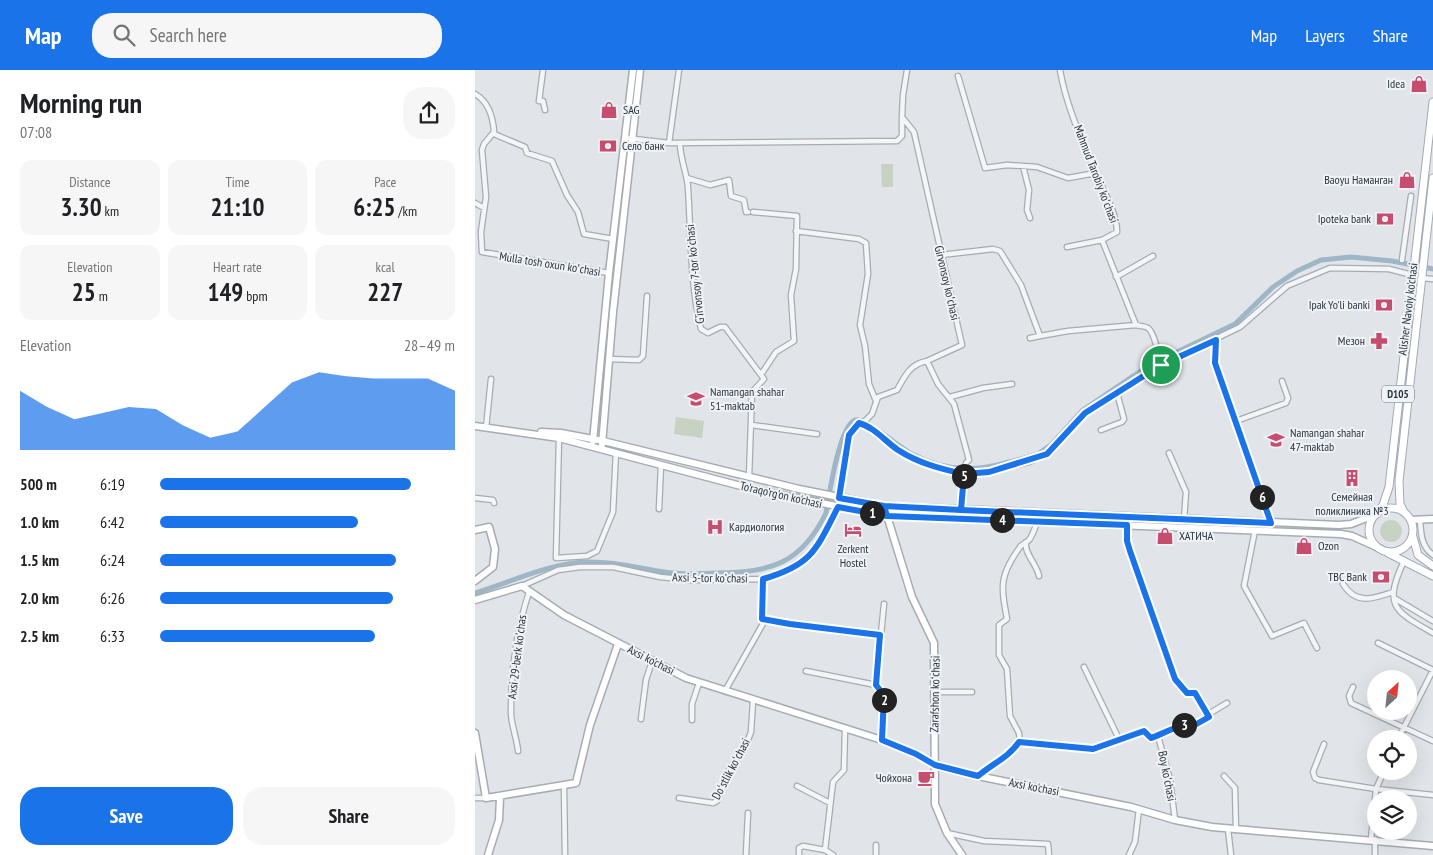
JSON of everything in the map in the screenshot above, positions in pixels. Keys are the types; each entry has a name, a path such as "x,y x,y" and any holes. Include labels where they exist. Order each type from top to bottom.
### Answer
{"main road":[{"path":"475,426 602,445 629,138 633,70"},
{"path":"593,443 613,239 641,70"},
{"name":"Alisher Navoiy ko'chasi","path":"1377,514 1383,505 1389,487 1433,102"},
{"name":"D105","path":"1404,512 1400,504 1399,481 1433,178"},
{"path":"512,431 561,433 593,443"},
{"name":"To'raqo'rg'on ko'chasi","path":"602,445 839,498 884,506 1339,525 1351,524 1377,514"},
{"name":"To'raqo'rg'on ko'chasi","path":"602,445 616,452 661,465 818,504 887,516 1255,530 1352,536 1381,549"},
{"name":"Zarafshon koʻchasi","path":"884,506 912,597 936,651 934,692 935,804 947,832 962,855"},
{"path":"1377,514 1390,508 1404,512 1411,520 1413,536 1419,555 1430,564"},
{"name":"D105","path":"1377,514 1370,526 1369,532 1375,545 1381,549"},
{"path":"1411,520 1433,518"},
{"path":"475,530 489,528 495,549 493,567 475,581"},
{"path":"1381,549 1387,552 1400,550 1405,547 1413,536"},
{"path":"1381,549 1433,576"},
{"path":"475,600 522,586"},
{"name":"Axsi ko'chasi","path":"522,586 564,615 618,644 699,683 753,701 804,714 882,740 916,754 935,765 978,776 1139,809 1175,820 1228,830 1367,839"},
{"path":"475,733 485,798 573,785 578,780 590,725 618,644"},
{"path":"488,855 499,820 500,797"},
{"name":"Axsi ko'chasi","path":"1382,840 1433,846"}],"street":[{"path":"543,70 539,101 543,101 545,110"},
{"path":"669,143 679,70"},
{"path":"629,138 669,143 897,141 901,136 901,116 907,70"},
{"name":"Mahmud Tarobiy koʻchasi","path":"1060,70 1067,104 1110,205 1117,231 1102,240 1135,325"},
{"path":"958,76 985,168 1007,165 1037,167 1068,178 1096,173"},
{"path":"475,94 481,98 491,111 494,134 525,147 527,153 552,161 565,191 578,212 584,234 613,239"},
{"name":"Girvonsoy koʻchasi","path":"901,116 914,132 962,345 927,361"},
{"name":"Mulla tosh oxun koʻchasi","path":"494,134 484,144 482,150 486,197 481,249 485,253 609,274"},
{"name":"Gʼirvonsoy 7-tor koʼchasi","path":"680,143 680,156 687,178 701,329 708,333 720,327 725,327 762,373"},
{"path":"1023,166 1029,190 1027,210 1029,218"},
{"path":"687,178 710,184 729,180 731,196 745,200 746,212 765,215 797,216 796,269 791,295 794,341 776,352 762,373 764,380 752,392 753,425 749,477"},
{"path":"1402,260 1411,196"},
{"path":"1421,196 1432,200"},
{"path":"475,203 484,208"},
{"path":"796,231 859,239 866,243 868,274 860,325 865,346 869,384 875,401 875,409 869,419 862,424 857,424 849,435 839,498"},
{"path":"1067,247 1102,240"},
{"path":"941,254 993,249 1001,252 1021,285 1040,336"},
{"path":"1117,277 1153,256"},
{"path":"862,424 914,459 926,464 965,471 989,472 1047,454 1081,417 1160,364 1216,340 1246,323 1287,286 1330,268 1389,269 1412,274"},
{"path":"1421,276 1433,279"},
{"path":"609,359 639,360 643,356 647,296"},
{"path":"1030,338 1068,331 1135,325 1149,328 1159,355 1160,364"},
{"path":"1216,340 1215,363 1271,523"},
{"path":"875,401 877,397 897,390 903,378 913,366 927,361 938,384 950,397 958,416 969,460 965,471 961,510"},
{"path":"486,428 491,379"},
{"path":"1236,421 1285,403 1287,398 1282,382"},
{"path":"950,397 983,388 1012,384"},
{"path":"1101,430 1122,422 1117,393"},
{"path":"753,425 817,434"},
{"path":"559,438 556,558 587,556 597,551 613,512 616,452"},
{"path":"1169,453 1186,492 1184,518"},
{"path":"659,509 661,465"},
{"path":"475,498 493,500 494,503"},
{"name":"Аxsi 5-tor koʼchasi","path":"522,586 558,570 580,567 613,568 660,577 691,580 763,579 793,568 809,558 837,507"},
{"path":"1419,519 1421,540 1432,553 1430,564"},
{"path":"978,776 995,761 1007,756 1019,742 1019,733 1010,716 1008,674 999,655 999,624 1007,618 1001,588 1002,578 1021,545 1031,537 1037,522"},
{"path":"1127,525 1129,546 1175,679 1187,693 1195,693 1209,717 1212,712 1227,703"},
{"path":"1255,530 1244,586 1272,636 1303,623 1317,648"},
{"path":"1025,542 1025,549 1035,562 1039,576"},
{"path":"1404,561 1393,592 1394,598 1405,617 1433,633"},
{"path":"763,579 762,619 880,635"},
{"path":"1343,584 1349,594 1364,599 1393,592"},
{"name":"Аxsi 29-berk koʼchas","path":"518,751 510,713 517,644 522,614 529,592"},
{"path":"1394,598 1433,621"},
{"path":"876,685 884,604"},
{"path":"725,691 765,620"},
{"path":"1378,643 1433,670 1402,730"},
{"path":"641,719 646,680 652,661"},
{"path":"1084,667 1119,739"},
{"path":"806,671 876,685 884,695 882,740"},
{"path":"692,720 692,704 699,683"},
{"path":"1353,687 1349,696 1351,703 1433,742"},
{"path":"934,692 972,692"},
{"name":"Doʻstlik koʻchasi","path":"679,798 717,802 729,770 749,738 753,701"},
{"name":"Boy koʻchasi","path":"1175,820 1170,780 1158,736 1186,724 1193,726 1209,717"},
{"path":"825,850 834,779 844,770 845,729"},
{"path":"1019,742 1093,749 1144,731 1151,738 1158,736"},
{"path":"1324,744 1313,772 1315,778 1376,789 1433,795"},
{"path":"1224,776 1235,788 1236,830"},
{"path":"1376,789 1380,780"},
{"path":"564,786 565,855"},
{"path":"797,786 830,803"},
{"path":"475,798 485,798"},
{"path":"1129,855 1135,842 1139,809"},
{"path":"746,855 748,813"},
{"path":"1228,830 1231,855"},
{"path":"947,832 984,841 1048,844 1049,855"},
{"path":"1373,840 1375,855"},
{"path":"876,845 876,855"},
{"path":"799,855 799,848 803,846 825,850 833,855"}],"green space":[{"path":"881,164 893,164 893,187 882,187"},
{"path":"676,417 704,421 702,438 674,434"},
{"path":"1391,520 1401,527 1402,531 1395,541 1391,542 1381,535 1380,531 1387,521"}],"waterway":[{"path":"475,593 543,570 571,563 595,562 684,574 737,572 769,567 783,562 806,544 826,513 832,478 844,435 849,425 855,420 866,423 907,451 929,462 960,468 975,468 1005,463 1038,454 1052,444 1083,410 1148,366 1235,324 1273,287 1297,271 1321,260 1351,257 1392,261 1433,269"}],"place":[{"name":"Idea","path":"1419,84"},
{"name":"SAG","path":"609,110"},
{"name":"Село банк","path":"608,146"},
{"name":"Baoyu Наманган","path":"1407,180"},
{"name":"Ipoteka bank","path":"1385,219"},
{"name":"Ipak Yo'li banki","path":"1384,305"},
{"name":"Мезон","path":"1379,341"},
{"name":"Namangan shahar 51-maktab","path":"696,399"},
{"name":"Namangan shahar 47-maktab","path":"1276,440"},
{"name":"Семейная поликлиника №3","path":"1352,478"},
{"name":"Кардиология","path":"715,527"},
{"name":"Zerkent Hostel","path":"853,530"},
{"name":"ХАТИЧА","path":"1165,536"},
{"name":"Ozon","path":"1304,546"},
{"name":"TBC Bank","path":"1381,577"},
{"name":"Чойхона","path":"926,778"}],"route":[{"path":"1161,365 1085,413 1059,444 1040,458 989,472 964,474 961,510 884,506 887,516 838,507 817,548 805,562 763,579 762,619 880,635 876,685 884,695 885,709 882,740 916,754 935,765 978,776 995,761 1007,756 1015,749 1019,742 1093,749 1144,731 1151,738 1186,724 1193,726 1209,717 1195,693 1187,693 1175,679 1130,551 1127,541 1127,525 887,516 884,506 839,498 849,435 851,430 859,423 867,426 903,454 926,464 964,474 963,484 961,510 1271,523 1217,370 1215,363 1216,340 1161,365"}]}
